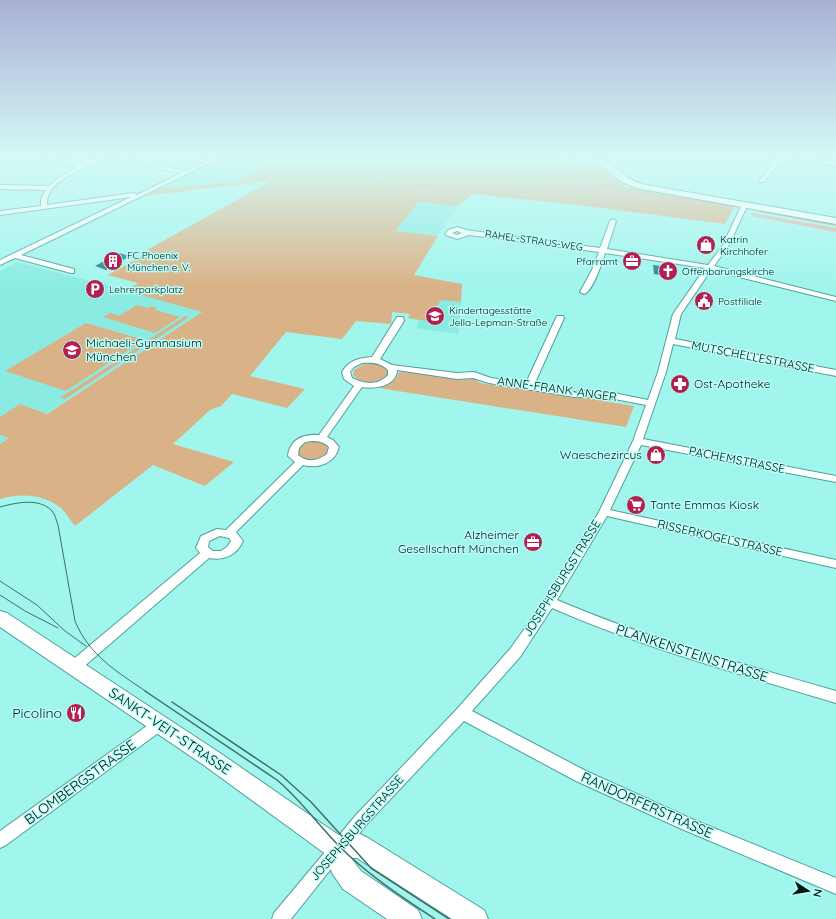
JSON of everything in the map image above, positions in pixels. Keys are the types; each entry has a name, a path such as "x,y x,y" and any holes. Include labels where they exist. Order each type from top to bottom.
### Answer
{"street":[{"path":"44,201 44,208"},
{"path":"0,213 94,201"},
{"path":"0,263 128,201"},
{"path":"727,201 836,221"},
{"name":"JOSEPHSBURGSTRASSE","path":"280,919 361,820 462,713 515,653 550,602 604,512 638,441 652,403 678,314 684,302 709,267 718,258 726,245 745,204"},
{"path":"584,292 596,270 604,250 612,221"},
{"name":"RAHEL-STRAUS-WEG","path":"465,232 655,257 709,267 836,299"},
{"path":"15,256 71,271"},
{"path":"529,386 560,318"},
{"path":"391,367 393,375 384,383 368,386 359,385 348,379 346,376 348,368 361,361 375,360 400,319"},
{"name":"MUTSCHELLESTRASSE","path":"671,341 836,373"},
{"name":"ANNE-FRANK-ANGER","path":"375,360 391,367 457,376 474,375 489,380 574,394 585,392 596,393 652,403"},
{"path":"322,438 359,385"},
{"path":"308,438 322,438 332,443 334,447 332,455 322,462 301,462 293,456 294,447 302,440 308,438"},
{"name":"PACHEMSTRASSE","path":"638,441 836,479"},
{"path":"229,533 301,462"},
{"name":"RISSERKOGELSTRASSE","path":"604,512 836,564"},
{"path":"220,532 229,533 233,535 237,541 233,548 224,554 215,555 207,553 203,549 202,544 207,537 220,532"},
{"path":"74,666 207,553"},
{"name":"PLANKENSTEINSTRASSE","path":"550,602 611,627 656,643 836,697"},
{"name":"SANKT-VEIT-STRASSE","path":"0,618 74,666 295,816 337,848"},
{"name":"RANDORFERSTRASSE","path":"462,713 581,776 689,825 836,886"},
{"name":"BLOMBERGSTRASSE","path":"0,840 160,724"},
{"path":"410,919 352,880 341,865 337,848 360,846 475,919"}],"shaded area":[{"path":"235,201 464,201 457,206 419,202 395,231 438,236 414,275 462,284 461,302 441,300 427,321 408,318 410,314 392,312 391,324 356,321 342,339 286,332 250,376 305,389 287,408 232,394 221,406 210,410 173,444 234,462 205,486 153,465 75,526 61,508 54,503 39,497 16,496 0,499 0,444 9,438 0,435 0,417 20,404 47,414 202,312 127,291 138,283 108,275 151,251 147,250"},
{"path":"539,201 706,201 735,206 725,224"},
{"path":"419,202 457,206 438,236 395,231"},
{"path":"760,209 834,223 836,226 760,212 758,211"},
{"path":"751,213 836,228 836,232 751,215"},
{"name":"Michaeli-Gymnasium München","path":"18,262 203,311 0,444 0,271"},
{"name":"Kindertagesstätte Jella-Lepman-Straße","path":"421,298 461,302 458,334 416,328 419,320 408,318"},
{"path":"137,305 148,308 151,306 157,308 155,310 180,317 155,333 103,317 110,313 119,316"},
{"path":"185,316 189,317 65,399 60,398"},
{"path":"86,323 144,340 66,391 5,371"},
{"path":"364,364 382,366 387,370 387,375 375,382 365,382 356,378 353,375 354,370"},
{"path":"404,371 463,380 475,379 480,383 576,397 589,394 588,398 634,406 626,427 379,388 393,381 397,377 398,373"},
{"path":"319,441 326,445 328,450 323,457 309,460 300,457 297,454 298,448 305,443"}],"building":[{"name":"FC Phoenix München e. V.","path":"119,253 130,256 106,270 95,266"},
{"name":"Offenbarungskirche","path":"653,265 678,269 675,277 654,274"}],"waterway":[{"path":"663,201 675,203 692,201 701,204"},
{"path":"753,215 836,231"}],"tram line":[{"path":"0,507 27,502 40,504 53,512 58,525 75,621 81,633 88,644 105,662 147,692"},
{"path":"0,581 37,605 65,631 86,646"},
{"path":"0,595 25,611 58,628"},
{"path":"145,691 277,780 294,796 332,839 362,867 435,919"},
{"path":"172,702 281,775 311,802 371,868 449,919"}],"place":[{"name":"Katrin Kirchhofer","path":"706,245"},
{"name":"FC Phoenix München e. V.","path":"113,261"},
{"name":"Pfarramt","path":"632,261"},
{"name":"Offenbarungskirche","path":"668,271"},
{"name":"Lehrerparkplatz","path":"95,289"},
{"name":"Postfiliale","path":"704,301"},
{"name":"Kindertagesstätte Jella-Lepman-Straße","path":"435,316"},
{"name":"Michaeli-Gymnasium München","path":"72,350"},
{"name":"Ost-Apotheke","path":"680,384"},
{"name":"Waeschezircus","path":"656,455"},
{"name":"Tante Emmas Kiosk","path":"636,505"},
{"name":"Alzheimer Gesellschaft München","path":"533,542"},
{"name":"Picolino","path":"76,713"}]}
